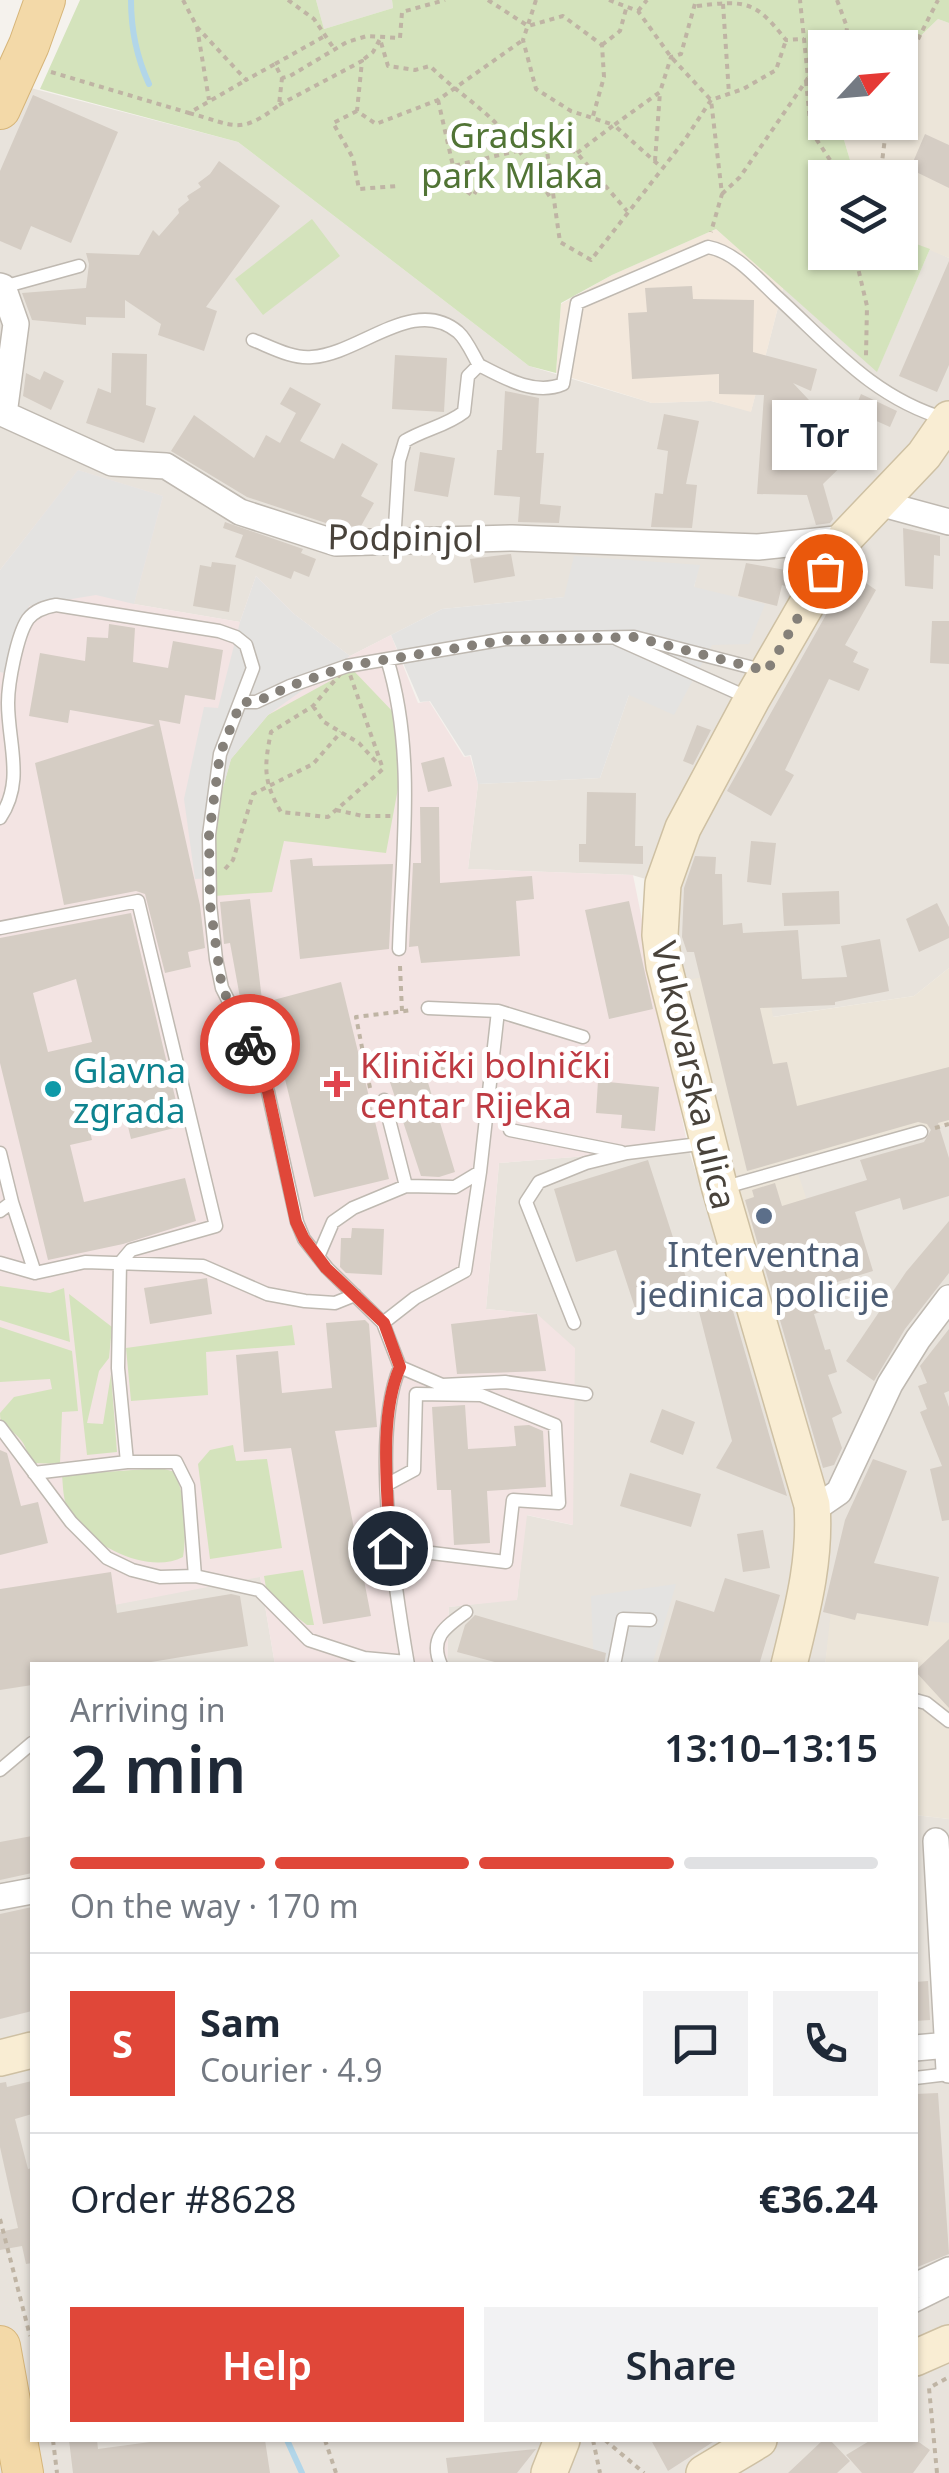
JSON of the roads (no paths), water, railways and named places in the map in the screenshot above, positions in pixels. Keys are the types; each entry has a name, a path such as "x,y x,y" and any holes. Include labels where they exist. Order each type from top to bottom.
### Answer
{"main road":[{"path":"0,109 44,0"},
{"name":"Vukovarska ulica","path":"790,1662 812,1570 812,1506 708,1143 664,966 660,908 670,859 683,828 759,685 845,538 924,455 949,419"},
{"path":"0,2058 30,2050"},
{"path":"918,2357 949,2343"},
{"path":"0,2346 22,2473"},
{"path":"704,2473 756,2442"}],"street":[{"name":"Podpinjol","path":"2,287 16,324 4,414 112,463 166,466 240,512 336,543 512,538 758,547 845,538"},
{"path":"879,503 949,522"},
{"path":"812,1506 839,1492 890,1384 949,1298"},
{"path":"918,2049 948,2059 933,1840"},
{"path":"0,1898 30,1891"},
{"path":"918,2285 949,2270"}],"lane":[{"path":"253,340 286,354 308,358 332,354 412,320 436,318 461,334 479,365 511,382 550,389 563,384 576,303 708,246 723,250 750,272 888,396 949,419"},
{"path":"2,287 79,266"},
{"path":"394,543 399,461 404,441 424,430 449,424 464,412 468,376 479,365"},
{"path":"0,818 11,801 15,776 8,704 12,676 21,632 30,616 56,605 219,631 246,645 253,668 220,754 209,835 216,959 222,988 256,1056 268,1092 296,1222 318,1257 384,1323 400,1367 392,1387 388,1484 390,1548 408,1662"},
{"path":"615,637 627,646 722,683 759,685"},
{"path":"241,702 256,702 347,666 506,640 634,637 759,685"},
{"path":"388,659 400,700 404,780 399,949"},
{"path":"0,928 138,901 216,1226 131,1250 120,1264 118,1368 127,1462"},
{"path":"428,1008 498,1010 583,1037"},
{"path":"384,1323 415,1298 465,1271 498,1010"},
{"path":"384,1100 406,1186"},
{"path":"510,1130 628,1153"},
{"path":"720,1189 921,1132"},
{"path":"574,1322 526,1202 539,1182 558,1171 628,1153 708,1143"},
{"path":"0,1153 6,1206 35,1273"},
{"path":"318,1257 333,1222 353,1208 406,1186 455,1187 480,1172"},
{"path":"0,1263 35,1273 85,1262 203,1266 267,1294 305,1302 335,1302 355,1295"},
{"path":"400,1367 442,1386 505,1382 586,1394"},
{"path":"388,1484 414,1470 416,1394 481,1394 555,1425 559,1502 513,1500 506,1562 390,1548"},
{"path":"0,1428 70,1522 106,1558 132,1570 160,1576 196,1576 259,1590 308,1640 364,1658 399,1662"},
{"path":"34,1474 127,1462 176,1462 188,1486 196,1576"},
{"path":"440,1662 435,1647 438,1636 466,1612"},
{"path":"615,1662 622,1620 650,1620"},
{"path":"918,1701 949,1721"},
{"path":"0,1770 30,1745"},
{"path":"918,2076 948,2059"},
{"path":"918,2304 949,2289"}],"waterway":[{"path":"131,0 135,43 149,84"},
{"path":"288,2442 302,2473"}],"place":[{"name":"Tor","path":"825,571"},
{"name":"Klinički bolnički centar Rijeka","path":"337,1084"},
{"name":"Glavna zgrada","path":"53,1089"},
{"name":"Interventna jedinica policije","path":"764,1216"}],"park label":[{"name":"Gradski park Mlaka","path":"512,154"}]}
